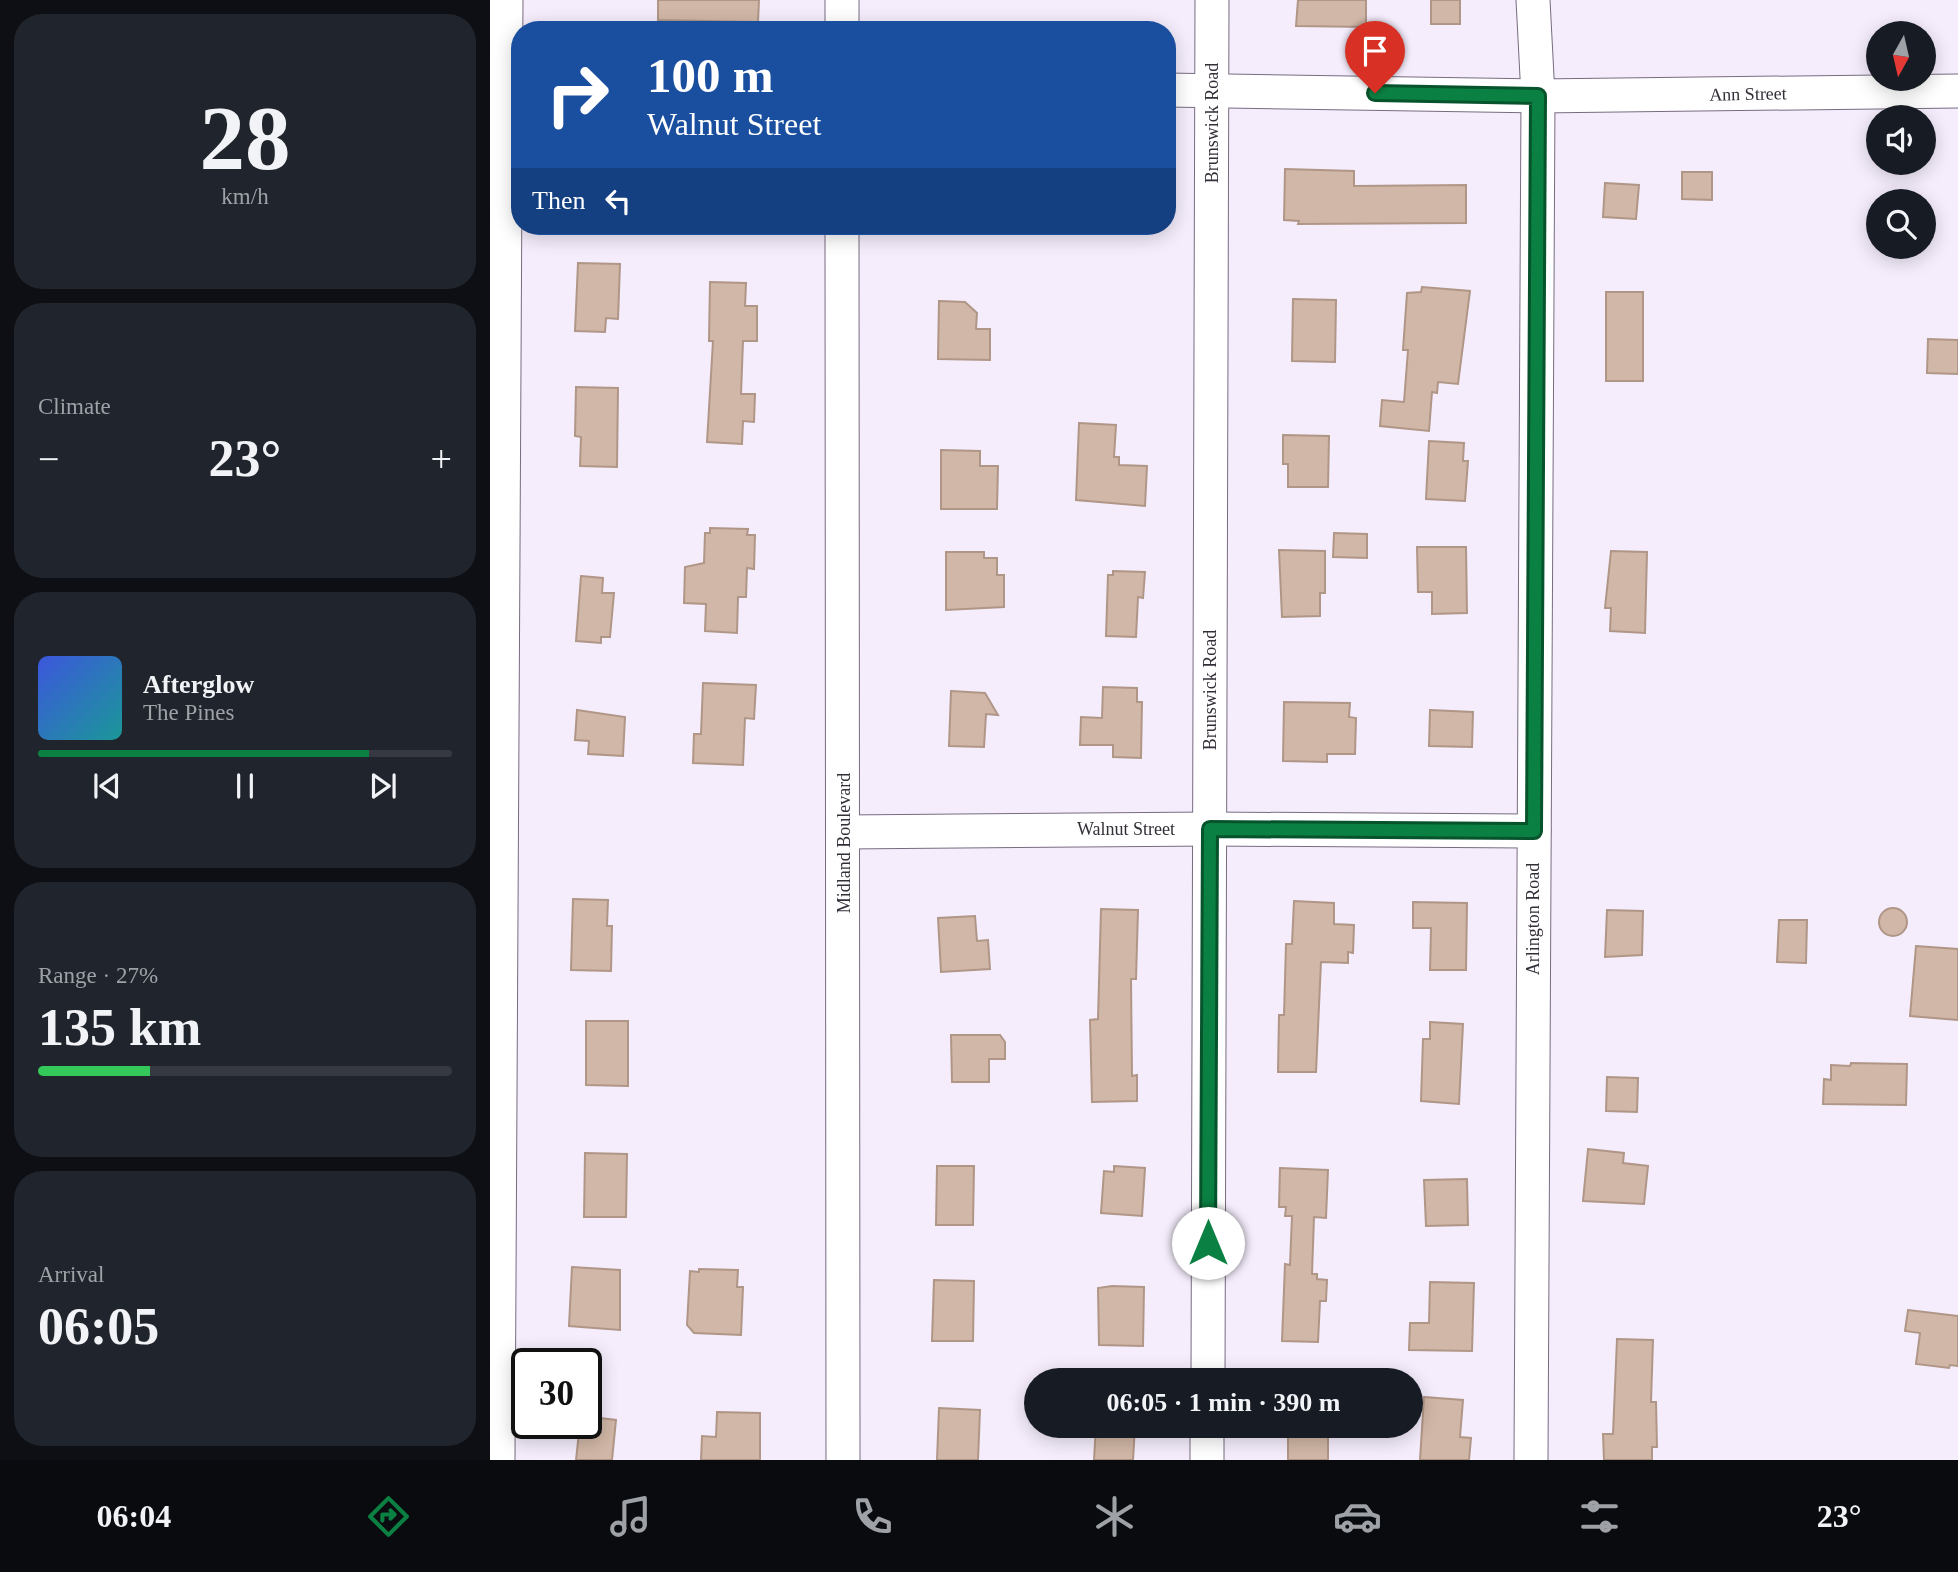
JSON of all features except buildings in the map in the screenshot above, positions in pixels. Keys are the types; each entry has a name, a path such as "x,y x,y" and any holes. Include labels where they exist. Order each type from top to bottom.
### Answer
{"street":[{"path":"498,1460 506,0"},
{"path":"842,0 842,21"},
{"name":"Brunswick Road","path":"1208,1368 1212,0"},
{"name":"Arlington Road","path":"1531,1460 1538,96 1534,0"},
{"name":"Ann Street","path":"1176,90 1538,96 1958,91"},
{"name":"Midland Boulevard","path":"842,235 843,1460"},
{"name":"Walnut Street","path":"844,832 1210,829 1534,831"},
{"path":"1207,1438 1207,1460"}],"route":[{"path":"1208,1243 1210,829 1534,831 1538,96 1375,93"}]}
